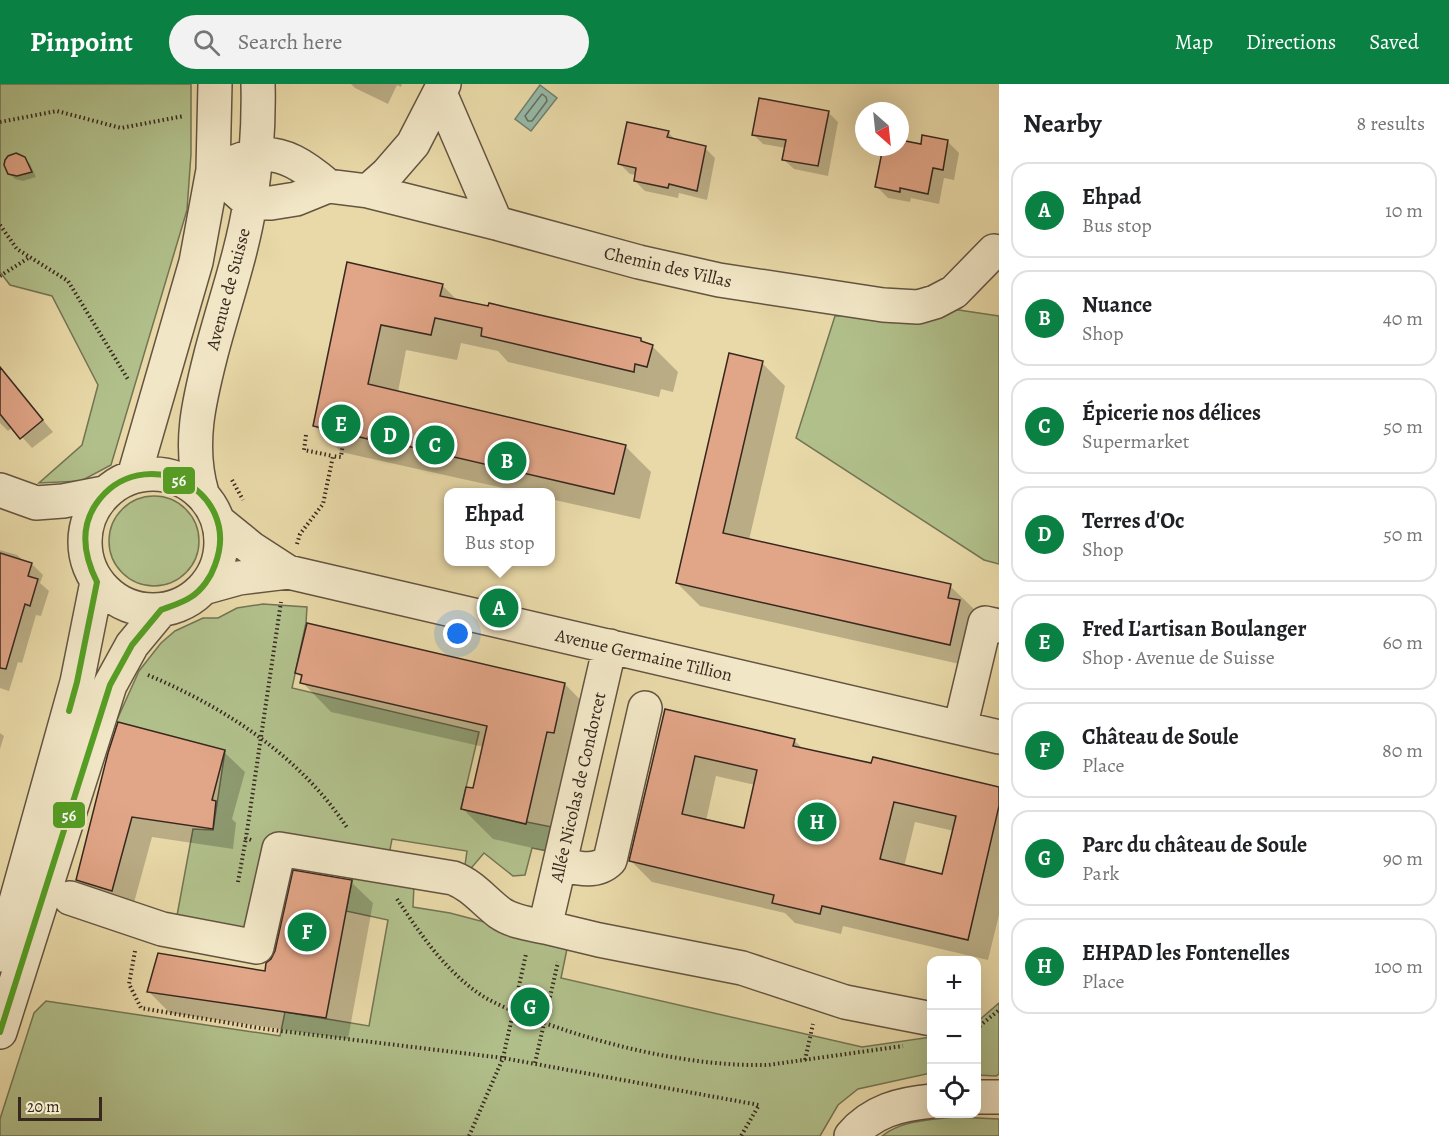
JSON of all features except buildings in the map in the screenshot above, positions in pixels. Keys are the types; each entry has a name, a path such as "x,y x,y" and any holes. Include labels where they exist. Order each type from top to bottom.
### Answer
{"street":[{"path":"134,476 196,262 213,170 215,84"},
{"name":"Avenue de Suisse","path":"202,493 194,456 195,430 203,387 250,203 258,115 258,84"},
{"path":"368,191 387,174 413,144 442,88"},
{"path":"442,88 496,223"},
{"name":"Chemin des Villas","path":"213,170 254,155 282,156 311,172 328,186"},
{"path":"213,170 250,203"},
{"name":"Chemin des Villas","path":"250,203 271,203 296,199 328,186 368,191 639,262 719,280 883,305 918,307 935,302 954,292 994,251"},
{"path":"0,958 77,682 91,568 84,538 87,522 94,507 104,493 118,482 134,476 163,474 177,477 202,493 212,506 233,514 215,572 203,588 184,603 161,610 132,607 119,602 107,593 91,568 36,503"},
{"path":"0,489 36,503 63,501 104,493"},
{"name":"Avenue Germaine Tillion","path":"233,514 251,548 293,565 610,646 999,737"},
{"name":"Avenue Germaine Tillion","path":"203,588 293,565"},
{"path":"0,1032 110,685 138,638 161,610"},
{"path":"960,728 985,623 999,626"},
{"name":"Allée Nicolas de Condorcet","path":"547,928 610,646"},
{"path":"560,864 586,870 604,866 610,860 645,708"},
{"path":"70,898 162,929 257,947 279,849 453,878 463,882 501,914 516,921 742,968 845,1002 927,1018"},
{"path":"981,1097 999,1097"},
{"path":"851,1136 861,1123 890,1108 927,1102"}],"path":[{"path":"0,122 57,111 121,128 195,114"},
{"path":"0,225 16,249 68,281 132,385"},
{"path":"0,276 30,257"},
{"path":"306,435 304,450 340,457 344,443"},
{"path":"279,849 246,838 261,738 300,534 323,504 333,456"},
{"path":"229,475 233,514"},
{"path":"287,539 293,565"},
{"path":"122,662 235,721 287,759 316,786 345,824 420,934 460,979 483,997 544,1023 615,1045 689,1059 746,1066 909,1046"},
{"path":"140,921 129,984 141,1008 265,1029 503,1058 759,1105 741,1136"},
{"path":"469,1136 503,1058 514,1011 547,928"},
{"path":"534,1064 544,1023 547,928"},
{"path":"805,1060 820,994"},
{"path":"981,1025 999,1010"}],"green space":[{"path":"0,84 191,84 191,154 187,210 111,465 81,481 39,483 82,445 98,385 52,296 10,285 0,272"},
{"path":"952,309 999,316 999,564 984,560 796,438 835,316"},
{"path":"154,496 171,499 186,509 196,524 199,541 196,558 186,573 171,583 154,586 137,583 122,573 112,558 109,541 112,524 122,509 137,499"},
{"path":"263,604 307,607 306,623 292,688 479,732 461,809 525,824 527,822 557,828 552,852 532,848 525,875 513,876 484,853 467,873 464,872 467,851 392,839 388,860 273,839 252,934 176,921 193,829 213,830 225,751 116,722 139,671 161,643 175,631 203,618 218,618 237,608"},
{"path":"354,871 414,885 413,907 450,913 568,944 561,978 862,1047 927,1038 927,1074 858,1089 838,1105 820,1136 0,1136 0,1119 34,1013 46,1001 280,1036 285,1012 369,1026 388,920 346,911"},
{"path":"999,1003 999,1074 996,1076 981,1075 981,1019"},
{"path":"999,1119 999,1136 882,1136 907,1124 926,1120"}],"water":[{"path":"540,85 557,98 531,131 515,119"}],"transit line":[{"name":"56","path":"97,582 85,543 87,523 96,504 115,485 138,475 161,475 183,482 202,495 215,514 220,538 215,565 209,579 188,599 161,610"},
{"name":"56","path":"69,711 97,582"},
{"name":"56","path":"0,1032 110,685 132,645 161,610"}],"place":[{"name":"Fred L'artisan Boulanger","path":"341,424"},
{"name":"Terres d'Oc","path":"390,435"},
{"name":"Épicerie nos délices","path":"435,445"},
{"name":"Nuance","path":"507,461"},
{"name":"Ehpad","path":"499,608"},
{"name":"EHPAD les Fontenelles","path":"817,822"},
{"name":"Château de Soule","path":"307,932"},
{"name":"Parc du château de Soule","path":"530,1007"}]}
